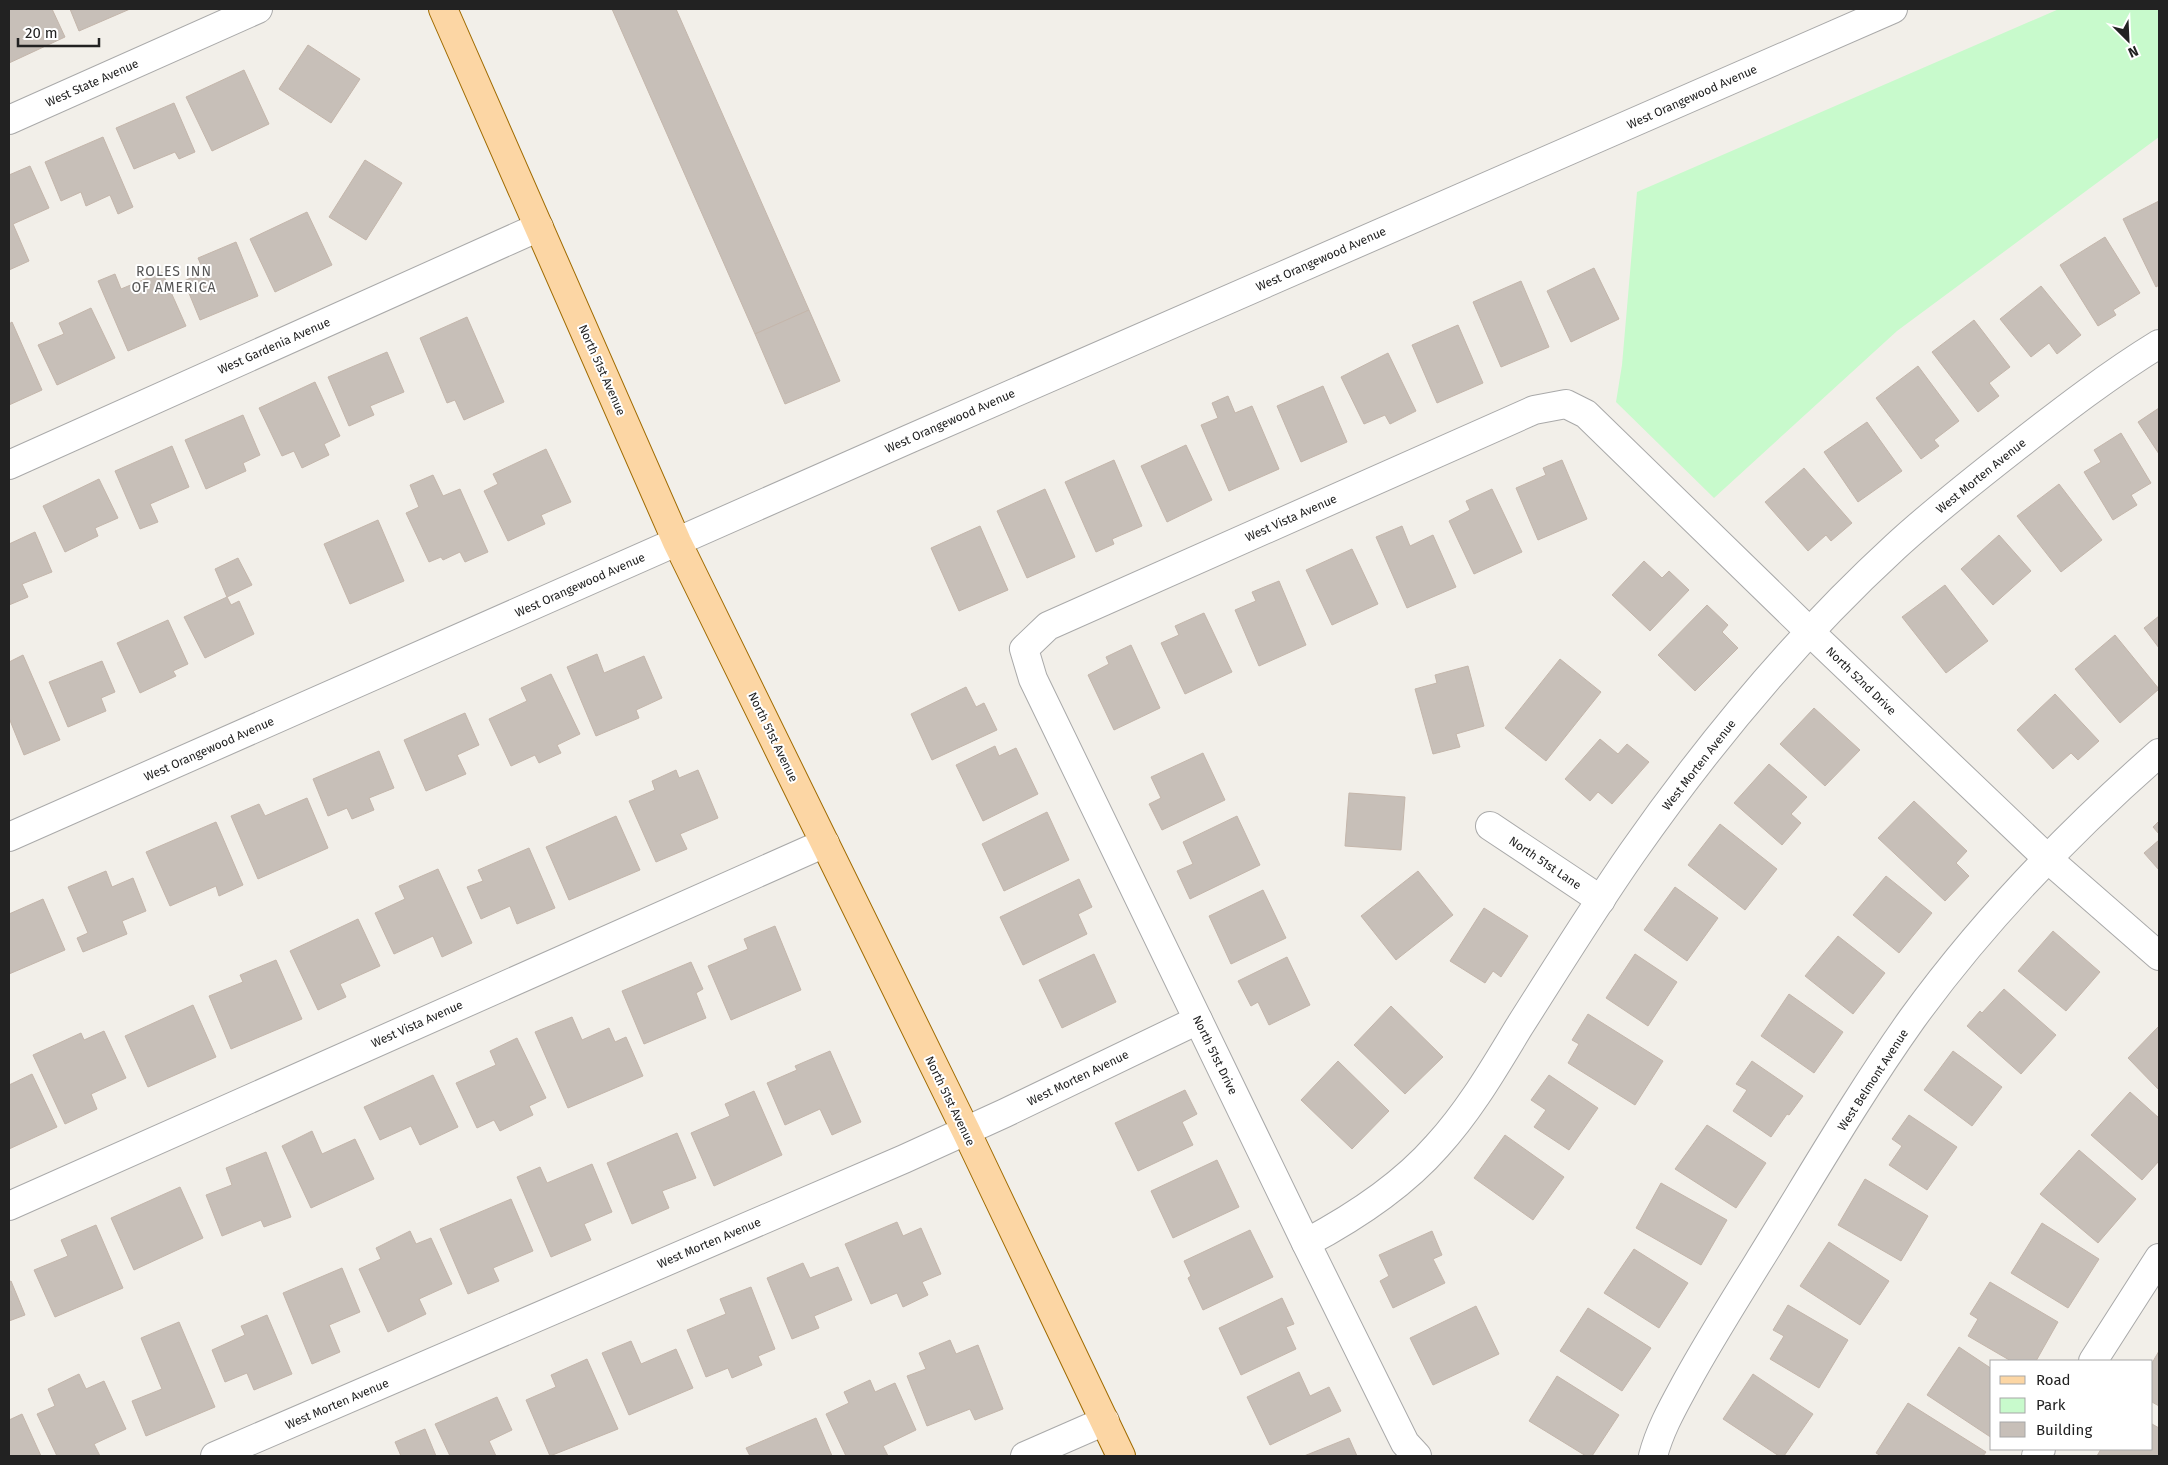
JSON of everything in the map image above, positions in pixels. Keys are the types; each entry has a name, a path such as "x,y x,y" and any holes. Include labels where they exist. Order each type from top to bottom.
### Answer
{"main road":[{"name":"North 51st Avenue","path":"443,9 677,542 966,1131 1121,1456"}],"street":[{"name":"West State Avenue","path":"9,120 258,9"},
{"name":"West Orangewood Avenue","path":"9,837 1893,9"},
{"name":"West Gardenia Avenue","path":"9,465 539,227"},
{"name":"West Morten Avenue","path":"1306,1243 1336,1227 1382,1195 1436,1148 1466,1112 1633,852 1745,705 1810,632 1895,547 1975,479 2052,419 2159,344"},
{"name":"North 52nd Drive","path":"1566,404 1586,414 1810,632 2048,858 2159,956"},
{"name":"West Vista Avenue","path":"1024,649 1048,626 1534,410 1566,404"},
{"name":"North 51st Drive","path":"1024,649 1033,679 1306,1243 1406,1443 1416,1456"},
{"name":"West Belmont Avenue","path":"1653,1456 1669,1414 1708,1343 1864,1091 1912,1020 1961,956 2048,858 2072,833 2159,753"},
{"name":"North 51st Lane","path":"1490,826 1601,900"},
{"name":"West Vista Avenue","path":"9,1206 825,843"},
{"name":"West Morten Avenue","path":"215,1456 904,1160 1198,1020"},
{"path":"2094,1360 2159,1258"},
{"path":"1025,1456 1105,1421"}],"green space":[{"path":"2059,9 2159,9 2159,137 1897,331 1714,498 1616,402 1622,365 1637,192"}],"building":[{"path":"9,9 52,9 65,37 9,63"},
{"path":"70,9 130,9 79,31"},
{"path":"612,9 676,9 809,310 755,334"},
{"path":"308,45 360,79 331,123 279,89"},
{"path":"244,70 269,124 212,151 186,97"},
{"path":"174,103 195,152 179,159 175,152 134,169 116,128"},
{"path":"103,137 133,207 118,214 110,195 86,206 81,192 61,201 45,162"},
{"path":"365,160 402,183 366,240 329,217"},
{"path":"30,166 49,208 13,224 29,261 9,270 9,175"},
{"path":"2159,201 2159,285 2156,287 2123,219"},
{"path":"307,212 332,265 275,292 250,239"},
{"path":"2105,237 2140,293 2113,310 2116,315 2098,326 2060,265"},
{"path":"236,242 258,296 200,320 184,281 204,272 198,258"},
{"path":"1594,268 1619,319 1571,342 1547,291"},
{"path":"162,272 186,326 128,351 98,281 115,274 121,289"},
{"path":"1521,281 1549,347 1501,367 1473,302"},
{"path":"2041,286 2081,335 2057,354 2049,343 2031,357 2000,319"},
{"path":"91,308 115,358 57,385 38,345 64,334 59,323"},
{"path":"809,310 840,381 785,404 755,334"},
{"path":"467,317 504,402 464,420 455,400 447,403 420,338"},
{"path":"1974,320 2010,367 1989,383 1999,396 1978,412 1932,352"},
{"path":"12,322 42,390 9,405 9,324"},
{"path":"1458,325 1483,383 1437,403 1412,345"},
{"path":"387,352 404,392 370,406 374,415 349,426 328,377"},
{"path":"1388,353 1416,411 1390,424 1385,415 1364,424 1341,377"},
{"path":"1918,366 1959,421 1934,440 1939,446 1921,459 1876,398"},
{"path":"315,382 340,436 324,444 329,455 302,468 294,451 282,456 259,408"},
{"path":"1323,386 1347,442 1301,462 1277,406"},
{"path":"1228,396 1235,413 1252,406 1279,469 1229,491 1201,425 1218,418 1212,403"},
{"path":"2159,408 2159,454 2138,422"},
{"path":"243,415 260,455 243,463 246,471 206,489 185,440"},
{"path":"1867,422 1902,471 1858,502 1824,452"},
{"path":"2121,433 2151,483 2131,495 2137,505 2113,520 2084,472 2101,462 2094,450"},
{"path":"1186,445 1212,500 1167,522 1141,466"},
{"path":"172,446 189,487 150,504 158,522 140,529 115,471"},
{"path":"546,449 571,502 541,515 545,524 508,541 484,491 498,484 493,474"},
{"path":"1114,460 1142,526 1112,539 1114,544 1096,552 1065,482"},
{"path":"1562,460 1587,519 1538,540 1516,488 1546,475 1543,468"},
{"path":"1804,468 1852,523 1831,541 1826,535 1808,551 1765,502"},
{"path":"433,475 443,496 460,489 488,552 465,562 460,552 443,560 441,557 429,562 406,513 419,507 410,485"},
{"path":"99,479 118,518 95,528 98,536 65,552 43,506"},
{"path":"2059,484 2102,540 2061,572 2017,516"},
{"path":"1045,489 1075,557 1027,578 997,511"},
{"path":"1492,489 1522,552 1474,574 1449,521 1470,510 1466,501"},
{"path":"378,520 404,581 350,604 324,544"},
{"path":"980,526 1008,590 959,611 931,548"},
{"path":"1402,526 1410,546 1433,535 1456,587 1407,608 1376,537"},
{"path":"35,532 52,572 22,584 28,597 9,605 9,544"},
{"path":"1999,535 2031,571 1993,605 1961,569"},
{"path":"1352,549 1378,604 1332,625 1306,570"},
{"path":"238,558 252,585 227,597 215,569"},
{"path":"1644,561 1662,578 1669,571 1689,590 1650,631 1612,595"},
{"path":"1279,581 1306,645 1259,666 1235,610 1256,601 1252,592"},
{"path":"1945,585 1988,641 1946,673 1902,617"},
{"path":"227,597 231,605 239,601 254,634 205,658 184,617"},
{"path":"1707,605 1728,625 1722,632 1738,648 1695,691 1658,655"},
{"path":"1204,613 1232,672 1185,694 1161,643 1179,635 1175,626"},
{"path":"2159,616 2159,648 2144,628"},
{"path":"168,620 188,664 173,671 176,676 140,693 117,643"},
{"path":"2115,635 2159,689 2120,723 2075,669"},
{"path":"1131,645 1160,708 1114,730 1088,675 1109,664 1106,657"},
{"path":"597,654 604,673 644,656 662,698 636,710 639,718 596,736 567,667"},
{"path":"23,655 60,740 24,755 9,718 9,662"},
{"path":"1560,659 1601,692 1546,761 1505,728"},
{"path":"102,661 115,692 101,698 106,711 68,727 49,682"},
{"path":"1468,666 1484,726 1456,734 1460,747 1433,754 1415,689 1437,683 1435,675"},
{"path":"551,674 580,734 557,745 561,753 539,763 535,755 511,766 489,719 527,701 521,688"},
{"path":"966,687 976,707 984,703 997,730 932,760 911,714"},
{"path":"2055,694 2099,741 2078,760 2071,753 2053,769 2017,730"},
{"path":"1814,708 1860,750 1825,786 1780,744"},
{"path":"465,713 479,745 457,755 466,774 426,791 404,740"},
{"path":"1600,739 1618,754 1627,744 1649,762 1612,804 1598,792 1590,801 1565,779"},
{"path":"995,746 999,756 1016,748 1038,794 983,821 956,765"},
{"path":"379,751 394,788 369,798 374,810 352,819 347,808 328,816 313,779"},
{"path":"1203,753 1225,800 1162,830 1149,804 1161,798 1151,777"},
{"path":"1769,764 1807,797 1791,814 1801,823 1782,845 1734,803"},
{"path":"676,770 679,778 698,770 718,818 680,834 687,849 656,862 629,801 655,790 652,781"},
{"path":"1349,793 1405,797 1401,850 1345,846"},
{"path":"307,798 328,848 258,879 231,816 259,804 265,816"},
{"path":"1914,801 1967,851 1956,863 1969,876 1945,901 1878,838"},
{"path":"1047,812 1069,860 1004,891 982,844"},
{"path":"616,816 640,870 569,900 546,847"},
{"path":"1237,816 1260,865 1190,899 1177,871 1193,864 1183,842"},
{"path":"2159,821 2159,834 2153,827"},
{"path":"216,822 243,885 219,896 216,886 170,906 146,852"},
{"path":"1720,824 1777,869 1745,910 1688,865"},
{"path":"2159,840 2159,870 2144,853"},
{"path":"529,848 555,908 517,924 510,906 481,919 467,887 483,881 478,870"},
{"path":"438,869 472,943 442,957 433,936 394,954 375,913 405,899 399,886"},
{"path":"106,871 112,887 133,878 146,911 122,921 127,934 83,952 77,938 88,933 68,887"},
{"path":"1418,871 1453,915 1396,960 1361,916"},
{"path":"1886,876 1932,913 1899,953 1853,915"},
{"path":"1079,879 1092,907 1078,914 1087,934 1023,965 1000,917"},
{"path":"1675,887 1718,918 1687,961 1644,930"},
{"path":"1263,890 1286,938 1231,964 1209,916"},
{"path":"43,899 65,950 9,974 9,914"},
{"path":"1484,908 1528,936 1501,977 1493,971 1485,983 1450,961"},
{"path":"358,919 380,966 340,984 346,997 318,1010 290,951"},
{"path":"775,926 801,990 731,1020 708,966 748,949 744,939"},
{"path":"2053,931 2100,972 2066,1011 2018,971"},
{"path":"1838,936 1885,973 1853,1014 1805,976"},
{"path":"1094,954 1116,1002 1062,1028 1039,980"},
{"path":"1635,954 1677,982 1648,1026 1606,998"},
{"path":"1287,957 1310,1005 1269,1025 1258,1002 1251,1006 1238,981"},
{"path":"276,960 302,1019 231,1049 209,996 243,982 240,975"},
{"path":"691,962 703,989 696,993 706,1018 644,1044 622,991"},
{"path":"2004,989 2056,1035 2021,1074 1967,1026"},
{"path":"1789,994 1843,1032 1814,1073 1761,1036"},
{"path":"193,1005 216,1057 148,1087 125,1036"},
{"path":"1391,1006 1443,1057 1405,1094 1354,1045"},
{"path":"1588,1014 1663,1061 1635,1105 1568,1063 1579,1044 1572,1040"},
{"path":"572,1017 582,1040 609,1028 615,1042 626,1037 643,1076 568,1108 535,1032"},
{"path":"2159,1026 2159,1090 2128,1058"},
{"path":"104,1031 126,1078 91,1094 97,1109 65,1124 33,1055 81,1033 84,1040"},
{"path":"517,1038 546,1098 529,1106 533,1115 500,1131 494,1120 477,1128 456,1083 496,1065 490,1051"},
{"path":"830,1051 861,1122 832,1135 820,1109 785,1125 767,1083 797,1070 795,1066"},
{"path":"1953,1051 2002,1087 1972,1126 1924,1090"},
{"path":"1338,1061 1389,1111 1352,1149 1301,1100"},
{"path":"1752,1061 1803,1096 1789,1115 1787,1114 1771,1137 1733,1111 1747,1090 1736,1084"},
{"path":"32,1074 57,1127 9,1149 9,1085"},
{"path":"433,1075 458,1127 420,1145 411,1126 380,1140 364,1107"},
{"path":"1549,1075 1598,1108 1569,1150 1534,1127 1546,1110 1531,1100"},
{"path":"1185,1090 1197,1114 1182,1122 1193,1145 1138,1171 1115,1123"},
{"path":"754,1091 782,1155 714,1186 691,1133 730,1116 725,1104"},
{"path":"2130,1092 2159,1118 2159,1161 2142,1180 2091,1135"},
{"path":"1909,1115 1957,1147 1927,1190 1889,1165 1902,1146 1892,1139"},
{"path":"1707,1125 1766,1163 1736,1208 1675,1169"},
{"path":"312,1131 322,1154 355,1139 374,1179 311,1208 282,1146"},
{"path":"677,1133 696,1178 662,1191 669,1208 632,1224 607,1163"},
{"path":"1505,1135 1564,1177 1533,1220 1474,1178"},
{"path":"2079,1150 2136,1199 2098,1243 2040,1194"},
{"path":"266,1152 291,1217 264,1227 261,1220 222,1236 206,1195 232,1185 226,1168"},
{"path":"1217,1160 1239,1207 1173,1238 1151,1191"},
{"path":"592,1164 612,1212 584,1224 591,1240 551,1257 517,1177 540,1167 547,1183"},
{"path":"1865,1179 1928,1216 1901,1261 1838,1225"},
{"path":"1661,1183 1727,1220 1701,1265 1636,1228"},
{"path":"180,1187 203,1238 134,1270 111,1218"},
{"path":"511,1199 533,1251 493,1268 499,1281 468,1294 440,1229"},
{"path":"897,1222 903,1236 921,1228 941,1274 922,1282 928,1295 903,1307 897,1293 871,1304 845,1244"},
{"path":"2042,1223 2099,1259 2068,1308 2011,1273"},
{"path":"96,1225 123,1288 55,1317 34,1270 68,1256 61,1240"},
{"path":"1250,1230 1273,1277 1203,1310 1188,1278 1191,1276 1184,1261"},
{"path":"410,1231 416,1244 431,1238 452,1284 419,1299 426,1314 388,1332 359,1269 381,1259 376,1248"},
{"path":"1432,1231 1442,1255 1433,1259 1445,1283 1393,1308 1380,1281 1389,1276 1379,1255"},
{"path":"1829,1242 1889,1281 1860,1325 1800,1286"},
{"path":"1634,1249 1688,1283 1659,1328 1604,1293"},
{"path":"803,1263 810,1278 838,1267 852,1300 814,1316 819,1328 792,1339 767,1278"},
{"path":"342,1268 360,1312 329,1325 340,1352 312,1364 283,1293"},
{"path":"11,1281 25,1315 9,1321 9,1282"},
{"path":"1990,1282 2058,1322 2037,1360 2009,1360 1968,1336 1978,1319 1970,1314"},
{"path":"751,1287 775,1349 758,1356 762,1365 732,1378 728,1368 706,1377 687,1330 726,1314 720,1299"},
{"path":"1282,1298 1294,1324 1286,1327 1296,1349 1241,1375 1219,1328"},
{"path":"1788,1305 1848,1340 1819,1388 1770,1359 1784,1336 1773,1330"},
{"path":"1476,1306 1499,1354 1433,1385 1410,1338"},
{"path":"1588,1308 1651,1348 1622,1391 1560,1351"},
{"path":"267,1315 292,1374 254,1390 247,1373 225,1382 212,1350 245,1335 241,1326"},
{"path":"179,1322 215,1407 146,1436 132,1401 162,1389 141,1338"},
{"path":"950,1340 956,1354 978,1345 1003,1409 975,1420 970,1409 927,1426 907,1376 926,1369 919,1353"},
{"path":"631,1341 641,1364 676,1349 693,1388 629,1415 602,1353"},
{"path":"1959,1347 1990,1368 1990,1437 1927,1395"},
{"path":"2159,1351 2159,1406 2153,1403 2153,1361"},
{"path":"587,1359 618,1429 550,1456 526,1400 556,1387 551,1375"},
{"path":"1299,1372 1310,1396 1329,1387 1341,1411 1270,1445 1247,1397"},
{"path":"79,1374 86,1389 104,1381 126,1429 94,1444 100,1456 57,1456 37,1414 55,1406 48,1389"},
{"path":"1753,1374 1813,1414 1784,1456 1779,1456 1723,1419"},
{"path":"1557,1376 1619,1415 1592,1456 1586,1456 1529,1421"},
{"path":"870,1380 875,1392 895,1383 916,1430 883,1446 888,1456 846,1456 826,1414 849,1403 844,1392"},
{"path":"497,1397 512,1430 489,1441 496,1456 450,1456 435,1424"},
{"path":"1908,1403 1986,1452 1983,1456 1881,1456 1876,1453"},
{"path":"22,1414 41,1456 9,1456 9,1420"},
{"path":"816,1418 832,1456 750,1456 746,1448"},
{"path":"2153,1425 2159,1428 2159,1456 2097,1456 2100,1450 2153,1450"},
{"path":"425,1429 436,1456 401,1456 395,1442"},
{"path":"1349,1438 1357,1456 1304,1456"}],"district":[{"name":"ROLES INN OF AMERICA","path":"174,280"}]}
